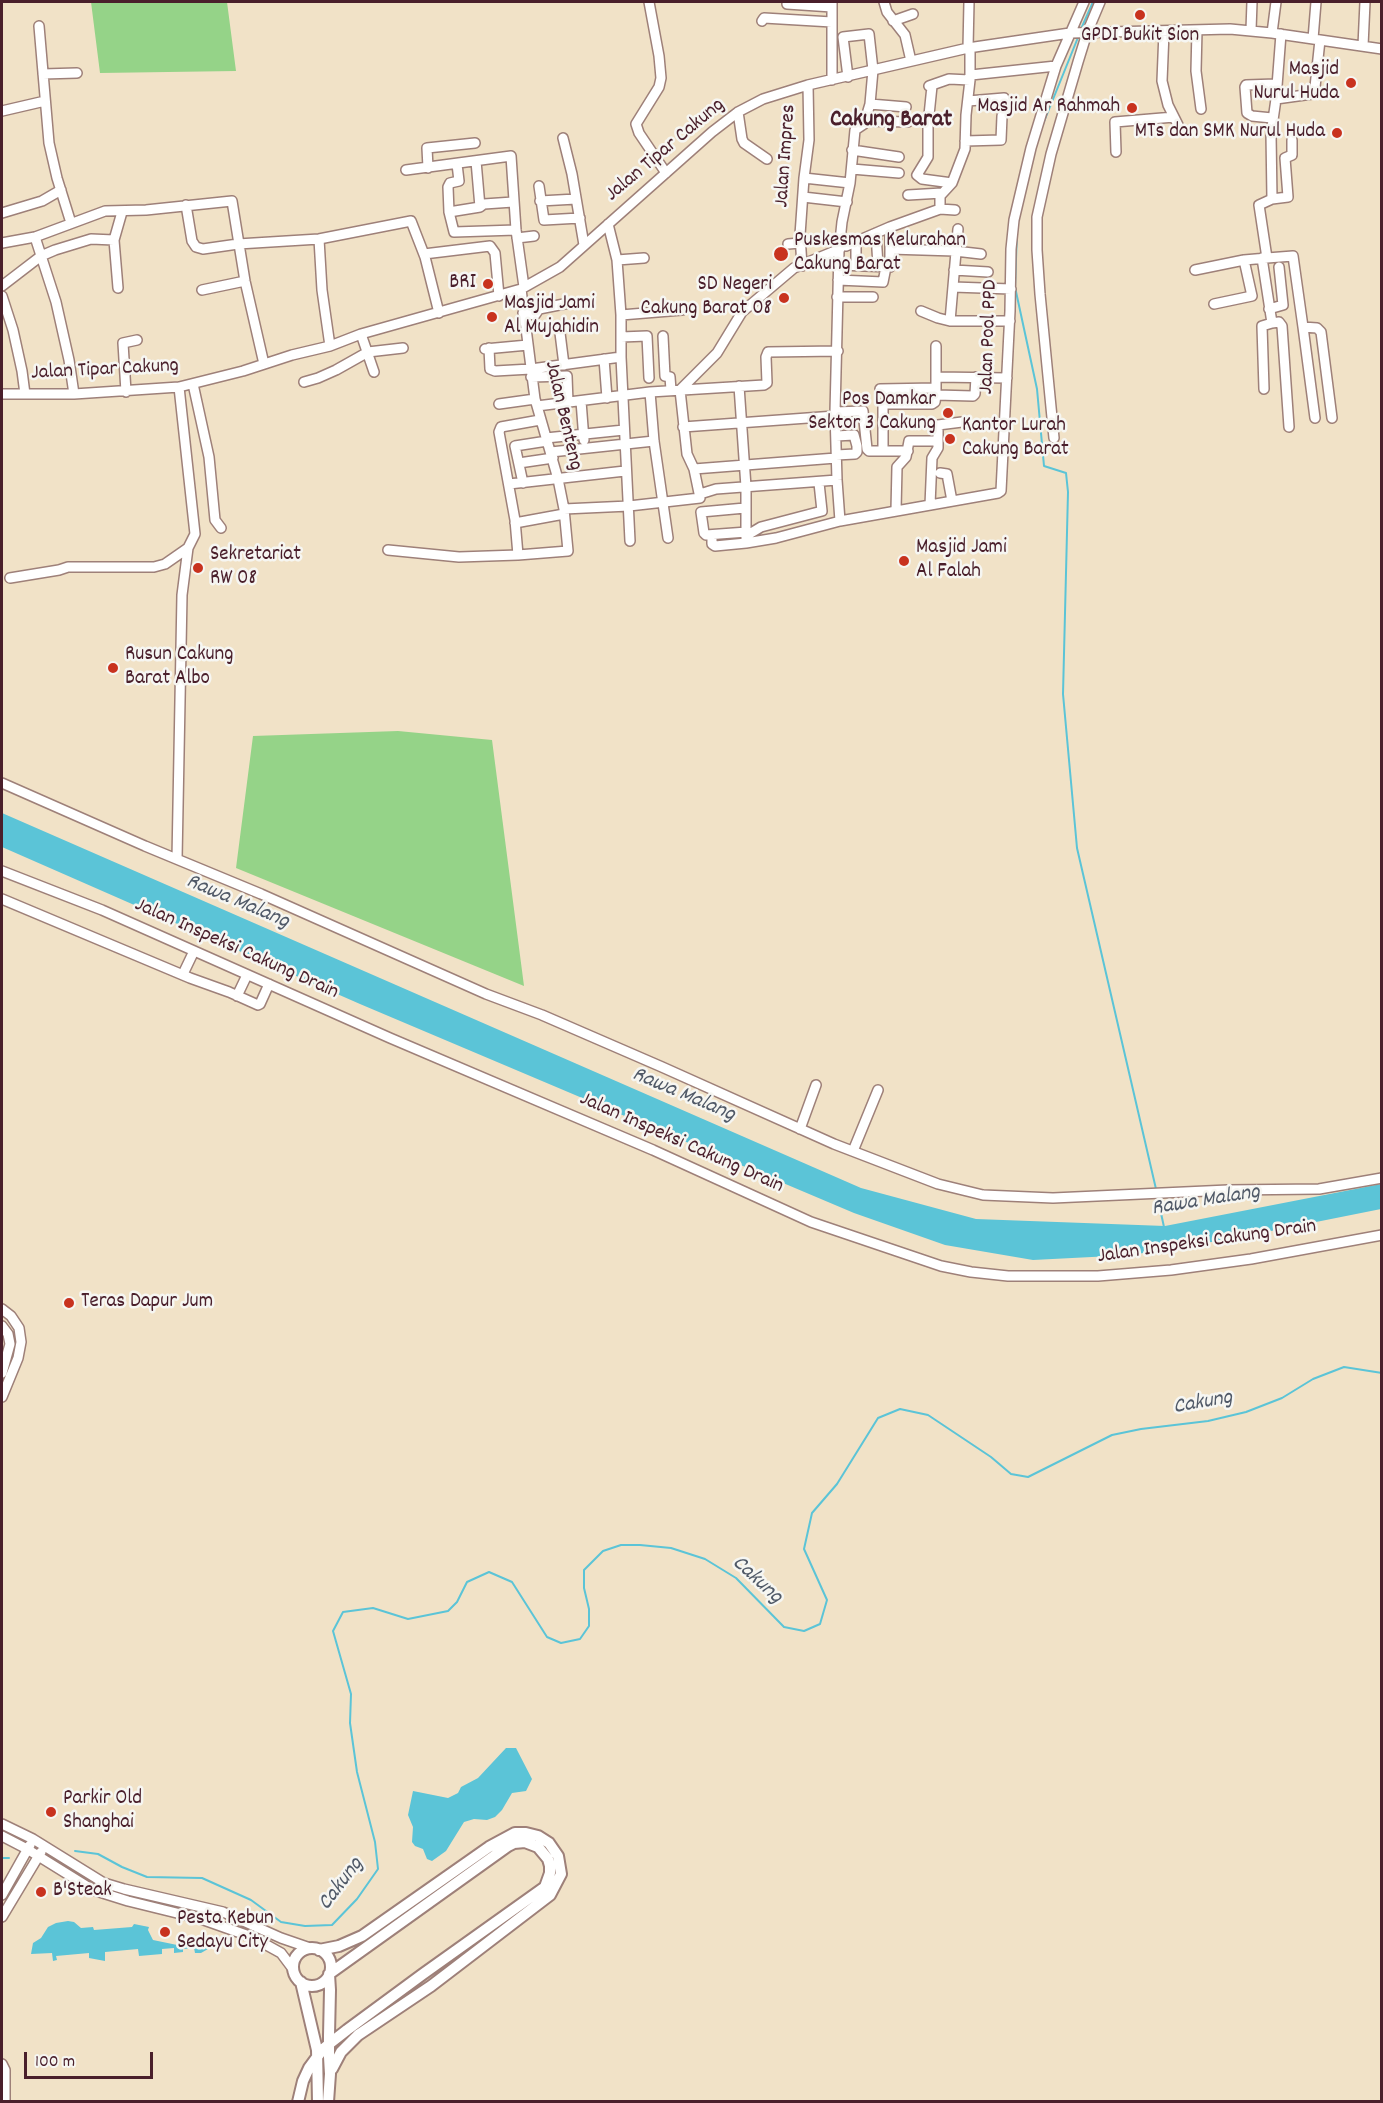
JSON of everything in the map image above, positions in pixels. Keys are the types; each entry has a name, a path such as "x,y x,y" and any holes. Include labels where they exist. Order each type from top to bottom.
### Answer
{"main road":[{"path":"298,2102 303,2081 318,2055 329,2044 545,1887 550,1873 548,1859 538,1847 525,1842 508,1846 329,1974 317,1985 306,1985 297,1978 293,1969 297,1955 305,1949 339,1946 369,1932 501,1840 520,1833 544,1839 554,1849 560,1865 560,1877 553,1891 542,1902 434,1984 351,2040 337,2058 330,2074"},
{"path":"315,1949 328,1959 330,2098"},
{"path":"426,1972 434,1984"},
{"path":"301,1982 318,2055 318,2102"}],"street":[{"path":"649,2 661,78 659,87 636,124 639,133 666,173"},
{"path":"884,2 887,12 908,42 911,61"},
{"path":"940,209 942,193 952,183 965,149 970,78 969,2"},
{"name":"Jalan Pool PPD","path":"746,508 701,512 704,533 712,535 712,544 715,546 746,537 785,535 840,520 1001,491 1014,220 1031,148 1056,66 1084,2"},
{"path":"1053,438 1036,227 1052,154 1085,33 1100,2"},
{"path":"1251,30 1252,2"},
{"path":"1272,199 1270,149 1276,99 1276,2"},
{"path":"1276,99 1312,94 1315,87 1316,2"},
{"path":"1363,46 1365,2"},
{"path":"787,4 832,4 832,80"},
{"path":"893,21 913,14"},
{"path":"762,21 764,18 832,22"},
{"path":"39,26 49,143 71,223"},
{"path":"1197,30 1196,71 1201,109"},
{"name":"Jalan Tipar Cakung","path":"2,394 126,392 180,387 330,346 361,334 523,288 560,267 712,132 738,112 763,99 808,85 969,48 1071,33 1251,30 1382,49"},
{"path":"1116,152 1115,122 1176,121 1168,105 1162,81 1164,32"},
{"path":"848,77 843,46 844,36 869,34 873,70 870,104 864,124 856,128 850,183 842,222 847,246 856,266"},
{"path":"952,183 922,179 916,175 928,157 931,86 949,79 1056,66"},
{"path":"43,74 77,73"},
{"path":"1272,118 1252,116 1247,113 1245,87 1246,85 1276,84"},
{"name":"Jalan Impres","path":"802,265 800,243 809,140 808,85"},
{"path":"965,141 1000,140 1002,116 1007,111 1004,98 968,101"},
{"path":"2,111 45,101"},
{"path":"870,104 906,107"},
{"path":"738,112 744,143 767,159"},
{"path":"865,121 908,122"},
{"path":"563,138 584,245"},
{"path":"1272,323 1259,205 1272,199 1288,197 1285,158 1292,155 1292,140"},
{"path":"428,168 427,148 475,143"},
{"path":"852,150 899,157"},
{"name":"Jalan Benteng","path":"476,161 511,156 513,202 523,288 523,313 528,334 531,373 540,420 552,455 564,512 568,551 518,555"},
{"path":"406,170 476,161 480,207"},
{"path":"457,164 459,181 450,183 448,187 449,213 453,228 457,233 534,236"},
{"path":"852,169 899,172"},
{"path":"804,178 850,183"},
{"path":"538,186 544,220 580,219"},
{"path":"2,213 42,201 61,190"},
{"path":"908,195 942,193"},
{"path":"803,197 847,202"},
{"path":"540,201 576,199"},
{"path":"2,243 34,237 105,211 122,212 232,201 245,281 264,364"},
{"path":"449,213 480,207 484,204 513,202"},
{"path":"186,205 192,241 196,247 202,249 238,244 319,239 411,220 424,254 439,313"},
{"path":"676,390 717,353 742,312 794,268 890,227 940,209 955,210"},
{"path":"118,288 114,240 122,212"},
{"path":"608,224 617,260 621,315 624,445 630,540"},
{"path":"839,265 891,266 890,227"},
{"path":"950,321 958,229"},
{"path":"838,280 883,282 876,233"},
{"path":"34,237 56,302 74,394"},
{"path":"319,239 322,290 330,346"},
{"path":"2,286 40,256 82,240 114,240"},
{"path":"788,244 800,243"},
{"path":"424,254 490,246 495,253 499,296"},
{"path":"840,520 835,414 838,351 837,297 839,265 847,246"},
{"path":"890,249 956,250 981,254"},
{"path":"1195,270 1244,260 1293,256 1315,418"},
{"path":"617,260 644,258"},
{"path":"1214,304 1252,296 1253,292 1244,260"},
{"path":"1269,309 1283,305 1279,267"},
{"path":"954,270 988,272"},
{"path":"202,290 245,281"},
{"path":"953,287 1011,289"},
{"path":"2,296 13,330 25,394"},
{"path":"837,297 873,297"},
{"path":"523,313 535,315 539,309 569,303"},
{"path":"621,315 682,310"},
{"path":"921,310 950,321 1010,321"},
{"path":"1264,389 1262,326 1279,322 1282,324 1288,427"},
{"path":"1303,327 1317,328 1321,332 1332,418"},
{"path":"560,333 564,365"},
{"path":"361,334 374,372"},
{"path":"621,337 647,336 649,378"},
{"path":"515,524 564,512 700,498 694,469 687,454 676,390 670,377 665,376 663,336"},
{"path":"126,392 122,344 137,340"},
{"path":"528,345 487,349 492,371 567,376 568,402"},
{"path":"883,451 887,416 883,405 932,404 935,402 936,346"},
{"path":"304,382 336,370 368,352 404,348"},
{"path":"500,404 568,402 623,394 764,385 767,383 766,357 770,352 838,351"},
{"path":"531,373 564,365 621,357"},
{"path":"604,359 607,398"},
{"path":"936,377 1007,378"},
{"path":"880,389 936,391 973,396 976,377"},
{"path":"193,384 209,456 215,520 221,528"},
{"path":"740,386 746,488 746,537"},
{"path":"177,859 182,595 188,548 195,534 180,387"},
{"path":"650,392 654,441 668,538"},
{"path":"581,401 585,449"},
{"path":"684,427 863,411 867,449 872,452 908,451"},
{"path":"388,550 459,557 518,555 500,429 504,426 540,420"},
{"path":"930,505 932,458 937,451 939,424 962,422"},
{"path":"523,483 515,446 584,434 624,430"},
{"path":"694,469 836,457 857,452 854,435 836,436"},
{"path":"519,463 585,449 654,441"},
{"path":"896,510 897,467 906,457 910,441 938,441"},
{"path":"509,484 626,471"},
{"path":"940,473 947,474 952,501"},
{"path":"700,494 716,489 837,480"},
{"path":"746,537 761,527 822,511 819,483"},
{"path":"782,521 785,535"},
{"path":"10,578 68,567 154,567 165,564 188,548"},
{"path":"2,783 486,994 542,1015 800,1129 939,1184 983,1195 1053,1198 1319,1189 1382,1178"},
{"name":"Jalan Inspeksi Cakung Drain","path":"2,871 102,910 400,1042 653,1150 811,1222 879,1246 959,1270 996,1276 1028,1277 1143,1272 1251,1259 1382,1235"},
{"path":"2,899 260,1005 269,984"},
{"path":"183,974 194,951"},
{"path":"237,996 247,975"},
{"path":"800,1129 816,1085"},
{"path":"853,1151 878,1090"},
{"path":"2,1309 11,1316 19,1328 21,1342 18,1359 2,1397"},
{"path":"2,1326 8,1334 10,1344 2,1373"},
{"path":"2,1824 33,1839 104,1883 124,1890 223,1912 281,1938 315,1949"},
{"path":"2,1836 93,1890 201,1919 252,1937 280,1953 293,1969"},
{"path":"2,1895 33,1839"},
{"path":"2,1917 44,1846"},
{"path":"2,2064 5,2070 5,2102"}],"green space":[{"path":"91,2 227,2 236,71 100,73"},
{"path":"398,731 492,740 524,986 236,868 253,736"}],"water":[{"path":"2,813 861,1188 976,1219 1165,1226 1381,1184 1381,1209 1236,1238 1131,1255 1033,1260 945,1245 854,1213 360,1004 2,847"},
{"path":"506,1748 516,1748 532,1779 526,1791 512,1793 495,1817 464,1822 446,1851 432,1861 427,1859 423,1849 412,1842 413,1827 408,1815 413,1791 448,1798 458,1793 461,1787 478,1778"},
{"path":"68,1921 74,1922 81,1928 93,1927 94,1930 132,1927 134,1924 149,1927 148,1930 153,1940 182,1946 189,1942 191,1937 198,1937 207,1942 208,1949 201,1953 195,1953 194,1948 174,1953 174,1948 162,1949 162,1954 139,1956 138,1949 105,1952 105,1961 89,1958 89,1953 56,1956 57,1960 53,1961 52,1953 31,1954 33,1943 41,1938 48,1927"}],"waterway":[{"path":"1081,29 1093,2"},
{"path":"1043,124 1079,35"},
{"name":"Rawa Malang","path":"1017,231 1015,287 1037,389 1044,466 1066,473 1068,492 1063,694 1077,848 1156,1189"},
{"name":"Rawa Malang","path":"1157,1195 1164,1227"},
{"name":"Cakung","path":"75,1851 98,1854 147,1877 202,1878 251,1900 281,1922 305,1926 332,1925 357,1899 378,1869 375,1842 357,1772 350,1723 351,1694 333,1631 343,1612 373,1608 408,1619 448,1611 457,1602 467,1582 489,1572 512,1582 547,1637 561,1643 580,1639 589,1626 584,1570 603,1551 621,1545 640,1545 671,1548 705,1559 736,1578 784,1627 804,1631 820,1624 827,1600 804,1549 812,1513 837,1484 878,1418 900,1409 928,1415 991,1457 1011,1474 1028,1477 1112,1435 1208,1421 1246,1412 1282,1398 1313,1379 1344,1367 1382,1373"},
{"name":"Cakung","path":"2,1858 9,1858"}],"place":[{"name":"GPDI Bukit Sion","path":"1140,15"},
{"name":"Masjid Nurul Huda","path":"1351,83"},
{"name":"Masjid Ar Rahmah","path":"1132,108"},
{"name":"MTs dan SMK Nurul Huda","path":"1337,133"},
{"name":"Puskesmas Kelurahan Cakung Barat","path":"781,254"},
{"name":"BRI","path":"488,284"},
{"name":"SD Negeri Cakung Barat 08","path":"784,298"},
{"name":"Masjid Jami Al Mujahidin","path":"492,317"},
{"name":"Pos Damkar Sektor 3 Cakung","path":"948,413"},
{"name":"Kantor Lurah Cakung Barat","path":"950,439"},
{"name":"Masjid Jami Al Falah","path":"904,561"},
{"name":"Sekretariat RW 08","path":"198,568"},
{"name":"Rusun Cakung Barat Albo","path":"113,668"},
{"name":"Teras Dapur Jum","path":"69,1303"},
{"name":"Parkir Old Shanghai","path":"51,1812"},
{"name":"B'Steak","path":"41,1892"},
{"name":"Pesta Kebun Sedayu City","path":"165,1932"}],"district":[{"name":"Cakung Barat","path":"891,122"}]}
